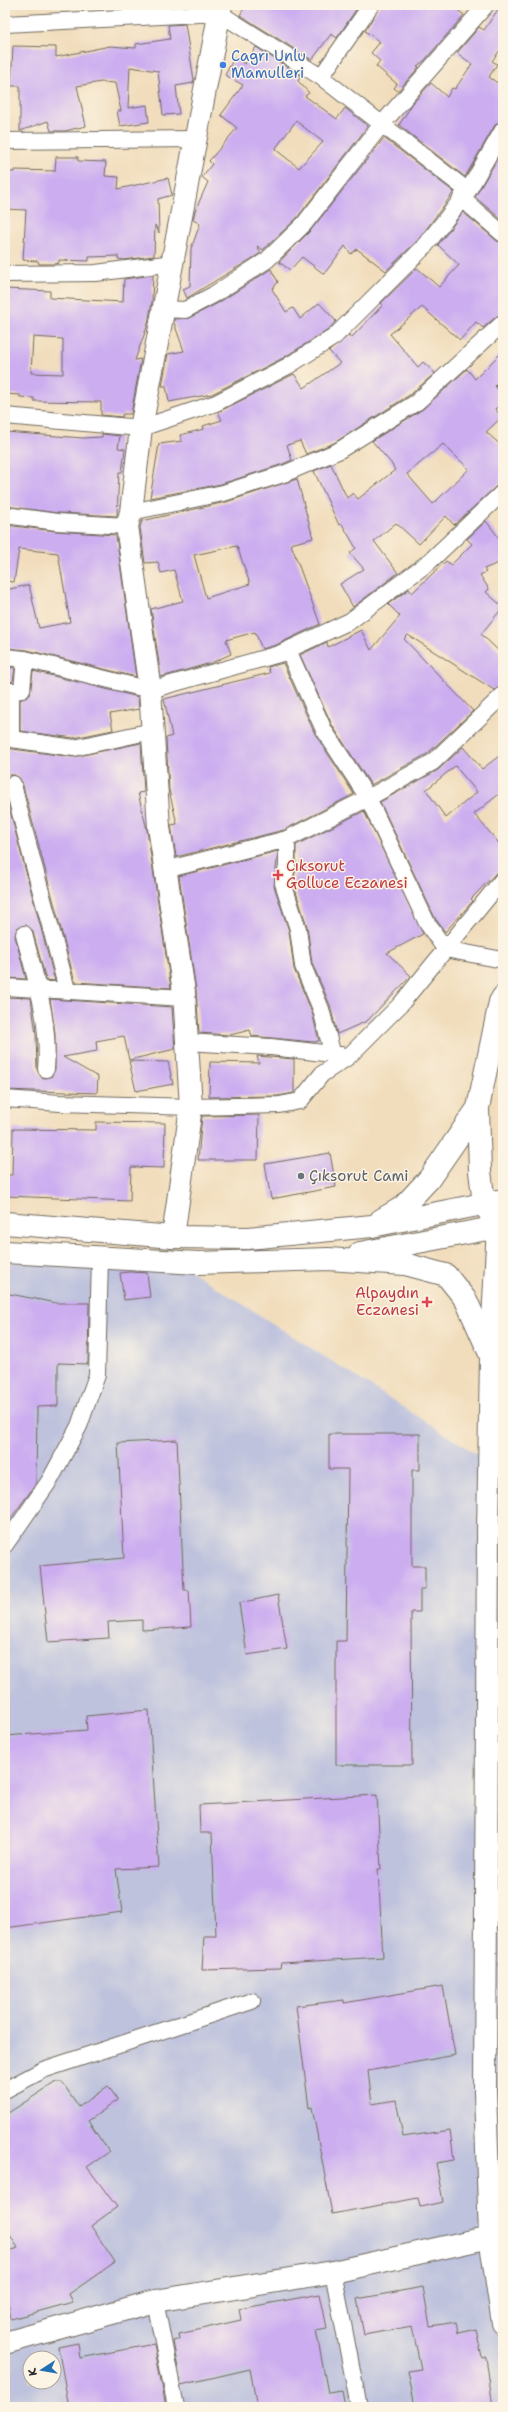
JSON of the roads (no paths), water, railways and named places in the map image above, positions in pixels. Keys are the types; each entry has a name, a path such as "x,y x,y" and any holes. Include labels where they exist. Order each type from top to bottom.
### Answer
{"main road":[{"path":"173,1237 191,1107 184,998 158,826 150,690 129,519 141,428 220,9"},
{"path":"503,997 500,1002 478,1108 480,1171 501,1223 491,1356 496,1473 485,2092 490,2237 503,2323"},
{"path":"372,1226 403,1207 429,1179 478,1108"},
{"path":"5,1223 173,1237 248,1238 372,1226 493,1202"},
{"path":"328,1259 501,1223"},
{"path":"5,1252 198,1263 328,1259 405,1264 446,1275 466,1300 491,1356"},
{"path":"491,1356 503,1329"},
{"path":"5,2343 155,2301 334,2272 490,2237"}],"street":[{"path":"321,77 371,5"},
{"path":"163,310 185,310 213,295 267,260 304,224 382,124 486,5"},
{"path":"5,24 220,9 321,77 382,124 464,195 503,234"},
{"path":"5,416 141,428 216,403 288,366 334,337 425,246 464,195 503,130"},
{"path":"5,141 196,139"},
{"path":"5,274 96,273 173,263"},
{"path":"5,515 57,522 129,519 223,493 286,473 338,451 417,402 503,323"},
{"path":"5,657 25,659 150,690 288,650 350,621 429,562 503,492"},
{"path":"288,650 324,730 368,798 426,923 445,949 503,960"},
{"path":"25,659 22,690 11,691 8,738 74,748 152,731"},
{"path":"165,870 287,839 368,798 433,762 503,695"},
{"path":"13,784 26,840 44,896 67,990"},
{"path":"287,839 287,867 283,883 298,929 303,966 321,1009 332,1052"},
{"path":"5,1099 60,1103 191,1107 279,1105 300,1100 322,1074 348,1057 400,1005 503,879"},
{"path":"24,934 40,988 48,1045 46,1069"},
{"path":"5,987 184,998"},
{"path":"187,1042 332,1052 348,1057"},
{"path":"5,1545 50,1480 79,1426 97,1375 100,1258"},
{"path":"5,2090 43,2070 252,2001"},
{"path":"334,2272 359,2407"},
{"path":"155,2301 176,2407"}],"place":[{"name":"Cagrı Unlu Mamulleri","path":"223,65"},
{"name":"Cıksorut Golluce Eczanesi","path":"278,875"},
{"name":"Çıksorut Cami","path":"301,1176"},
{"name":"Alpaydın Eczanesi","path":"427,1302"}]}
